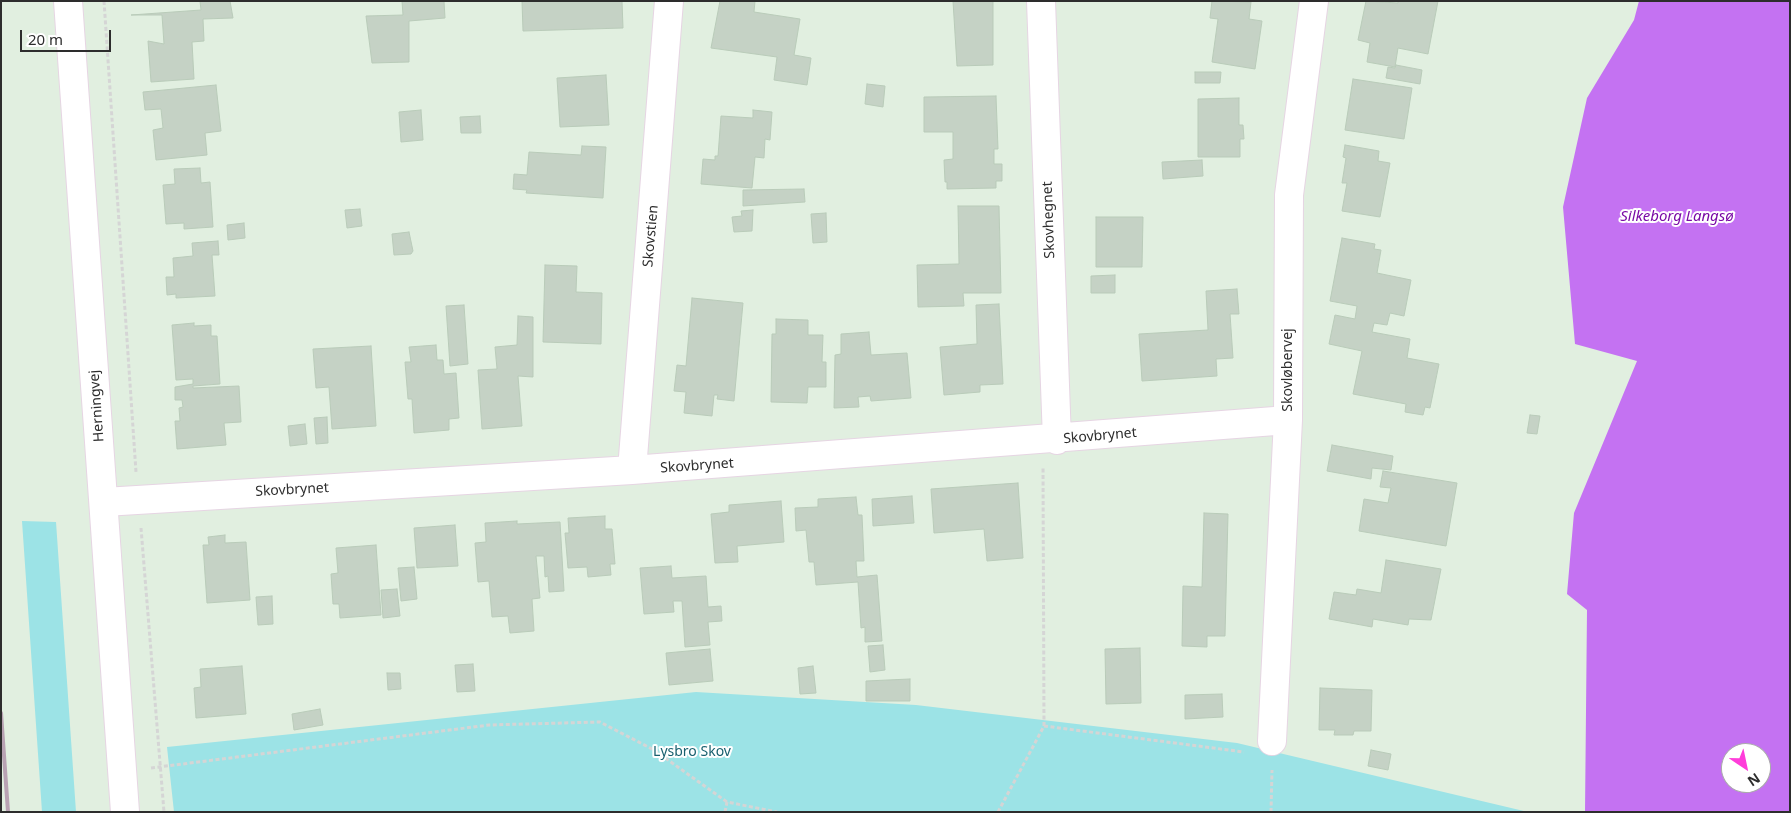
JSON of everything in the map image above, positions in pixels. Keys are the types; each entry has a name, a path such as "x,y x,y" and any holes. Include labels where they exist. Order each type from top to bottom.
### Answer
{"street":[{"name":"Herningvej","path":"68,1 126,812"},
{"name":"Skovstien","path":"632,470 669,1"},
{"name":"Skovhegnet","path":"1041,1 1050,440"},
{"name":"Skovløbervej","path":"1272,748 1288,420 1289,195 1314,1"},
{"name":"Skovbrynet","path":"104,502 632,470 1050,440 1288,420"}],"path":[{"path":"104,1 138,499 164,812"},
{"path":"998,812 1044,726 1050,440"},
{"path":"122,772 489,725 600,722 654,750 727,802 777,812"},
{"path":"1044,726 1272,748 1271,812"},
{"path":"725,812 727,802"}],"green space":[{"path":"22,521 56,522 76,812 42,812"},
{"name":"Lysbro Skov","path":"696,692 916,705 1237,743 1528,812 174,812 167,747"}],"water":[{"name":"Silkeborg Langsø","path":"1639,1 1790,1 1790,812 1585,812 1587,610 1567,594 1574,513 1637,361 1575,344 1563,207 1587,98 1634,20"}],"building":[{"path":"200,1 230,1 233,18 203,19 204,41 192,42 194,79 151,82 148,41 164,44 162,15 131,15 201,10"},
{"path":"402,1 444,1 445,18 409,21 409,62 372,63 366,16 403,15"},
{"path":"522,1 622,1 623,28 523,31"},
{"path":"720,1 755,1 754,12 800,19 794,55 811,58 807,85 774,80 777,57 711,48"},
{"path":"953,1 993,1 993,65 957,66"},
{"path":"1212,1 1251,2 1249,19 1262,21 1255,69 1212,62 1218,19 1210,18"},
{"path":"1366,1 1398,3 1398,1 1438,1 1428,54 1398,48 1395,67 1367,62 1370,43 1358,40"},
{"path":"1396,65 1422,70 1420,84 1386,78 1388,67 1395,68"},
{"path":"1195,72 1221,72 1220,83 1195,83"},
{"path":"606,75 609,125 560,127 557,78"},
{"path":"1353,79 1412,88 1404,139 1345,130"},
{"path":"867,84 885,86 883,107 865,104"},
{"path":"216,85 221,131 205,133 207,155 156,160 153,130 163,128 161,109 145,110 143,92"},
{"path":"996,96 998,149 994,149 994,164 1002,164 1002,181 996,181 996,188 947,189 944,160 953,159 953,132 924,132 924,97"},
{"path":"1239,98 1239,125 1243,125 1244,139 1240,139 1240,157 1198,157 1198,99"},
{"path":"421,110 423,140 401,142 399,112"},
{"path":"753,110 772,112 770,140 765,139 764,158 755,157 752,188 701,184 703,159 715,160 715,156 718,156 721,116 753,118"},
{"path":"480,116 481,133 461,133 460,117"},
{"path":"1345,145 1379,151 1378,161 1390,163 1380,217 1342,211 1347,183 1342,183 1346,158 1343,157"},
{"path":"582,146 606,147 603,198 526,193 527,190 513,189 514,174 527,175 529,152 581,155"},
{"path":"1202,160 1203,176 1163,179 1162,162"},
{"path":"200,168 201,183 210,182 213,227 184,229 184,223 166,224 163,185 175,184 174,169"},
{"path":"804,189 805,202 743,206 743,190"},
{"path":"958,206 999,206 1001,293 963,293 964,306 918,307 917,265 959,264"},
{"path":"360,209 362,226 347,228 345,210"},
{"path":"753,210 752,231 734,232 732,217 742,216 741,211"},
{"path":"826,213 827,242 813,243 811,214"},
{"path":"1096,217 1143,217 1142,267 1096,267"},
{"path":"244,223 245,238 228,240 227,225"},
{"path":"409,232 413,251 411,254 394,255 392,234"},
{"path":"1342,238 1375,244 1374,249 1381,250 1377,273 1411,280 1404,316 1390,313 1387,325 1374,323 1372,332 1410,339 1407,358 1439,364 1430,408 1425,407 1423,415 1405,412 1406,404 1353,394 1362,351 1329,344 1335,315 1355,319 1357,306 1330,301"},
{"path":"218,241 219,255 212,255 215,296 176,298 176,294 167,295 166,277 174,277 173,258 193,256 192,243"},
{"path":"545,265 577,266 576,292 602,293 601,344 543,342"},
{"path":"1115,275 1115,293 1091,293 1091,276"},
{"path":"1237,289 1239,314 1230,314 1233,358 1216,359 1217,376 1142,381 1139,334 1208,330 1206,291"},
{"path":"692,298 743,303 734,401 717,399 718,395 714,395 712,416 684,413 686,392 674,391 677,365 686,366"},
{"path":"999,304 1003,384 980,385 980,392 944,395 940,347 977,344 976,305"},
{"path":"464,305 468,364 450,366 446,306"},
{"path":"518,316 533,317 533,377 518,376 522,426 482,429 478,370 497,369 495,347 517,345"},
{"path":"776,319 808,320 808,335 823,335 822,362 826,362 826,387 808,387 807,403 771,402 772,334 776,334"},
{"path":"194,323 194,326 211,325 211,336 217,336 220,384 193,386 193,388 239,386 241,422 224,423 226,445 177,449 175,421 180,421 179,408 183,407 182,400 175,400 175,387 193,384 193,379 176,380 172,325"},
{"path":"869,332 871,355 907,353 911,398 871,401 870,396 858,397 859,407 834,408 835,355 841,354 841,334"},
{"path":"436,345 437,360 443,360 444,374 456,373 459,418 449,419 449,430 414,433 412,399 408,399 405,362 411,362 409,347"},
{"path":"371,346 376,426 332,429 329,387 316,388 313,349"},
{"path":"1530,415 1540,416 1537,434 1527,433"},
{"path":"327,417 328,443 316,444 314,418"},
{"path":"305,424 307,444 290,446 288,426"},
{"path":"1332,445 1393,456 1391,470 1372,468 1371,479 1327,471"},
{"path":"1383,471 1457,483 1446,546 1359,531 1364,499 1388,503 1391,488 1380,487"},
{"path":"1018,483 1023,558 987,561 984,529 934,533 931,489"},
{"path":"912,496 914,523 873,526 872,499"},
{"path":"856,497 858,515 862,515 864,561 856,561 857,577 877,575 882,641 865,642 865,627 861,628 858,582 816,585 814,562 809,562 806,530 796,531 795,508 818,507 818,499"},
{"path":"781,501 784,542 737,546 738,562 715,563 711,514 729,512 729,505"},
{"path":"1204,513 1228,514 1225,636 1207,636 1207,647 1182,646 1183,586 1202,587"},
{"path":"605,516 605,529 612,529 615,564 610,564 611,575 588,577 587,567 568,568 565,533 569,533 568,518"},
{"path":"517,521 517,524 560,522 564,591 549,592 548,576 545,577 544,556 536,556 540,598 532,599 534,631 510,633 508,616 492,617 489,581 478,582 475,543 486,542 485,523"},
{"path":"455,525 458,566 417,568 414,528"},
{"path":"225,535 225,543 246,542 250,600 207,603 203,545 209,545 208,537"},
{"path":"376,545 381,615 340,618 339,604 333,604 331,574 338,573 336,548"},
{"path":"1386,560 1441,569 1431,620 1409,619 1408,625 1373,619 1372,627 1329,619 1334,592 1356,595 1357,589 1381,593"},
{"path":"671,566 672,578 706,576 708,607 721,606 722,621 708,622 710,645 685,647 682,601 673,601 674,612 644,614 640,568"},
{"path":"414,567 417,599 401,601 398,568"},
{"path":"397,589 400,616 383,618 381,590"},
{"path":"272,596 273,624 258,625 256,597"},
{"path":"883,645 885,670 870,672 868,646"},
{"path":"1140,648 1141,703 1106,704 1105,649"},
{"path":"710,649 713,681 669,685 666,653"},
{"path":"473,664 475,691 457,692 455,665"},
{"path":"242,666 246,714 196,718 194,688 201,687 200,669"},
{"path":"813,666 816,693 800,694 798,668"},
{"path":"387,673 400,673 401,689 388,690"},
{"path":"910,679 910,701 866,701 866,681"},
{"path":"1320,688 1372,690 1371,731 1354,731 1353,735 1334,735 1335,730 1319,730"},
{"path":"1222,694 1223,717 1185,719 1185,695"},
{"path":"320,709 323,725 294,730 292,714"},
{"path":"1371,750 1391,754 1388,770 1368,766"}],"railway":[{"path":"1,713 8,812"}]}
